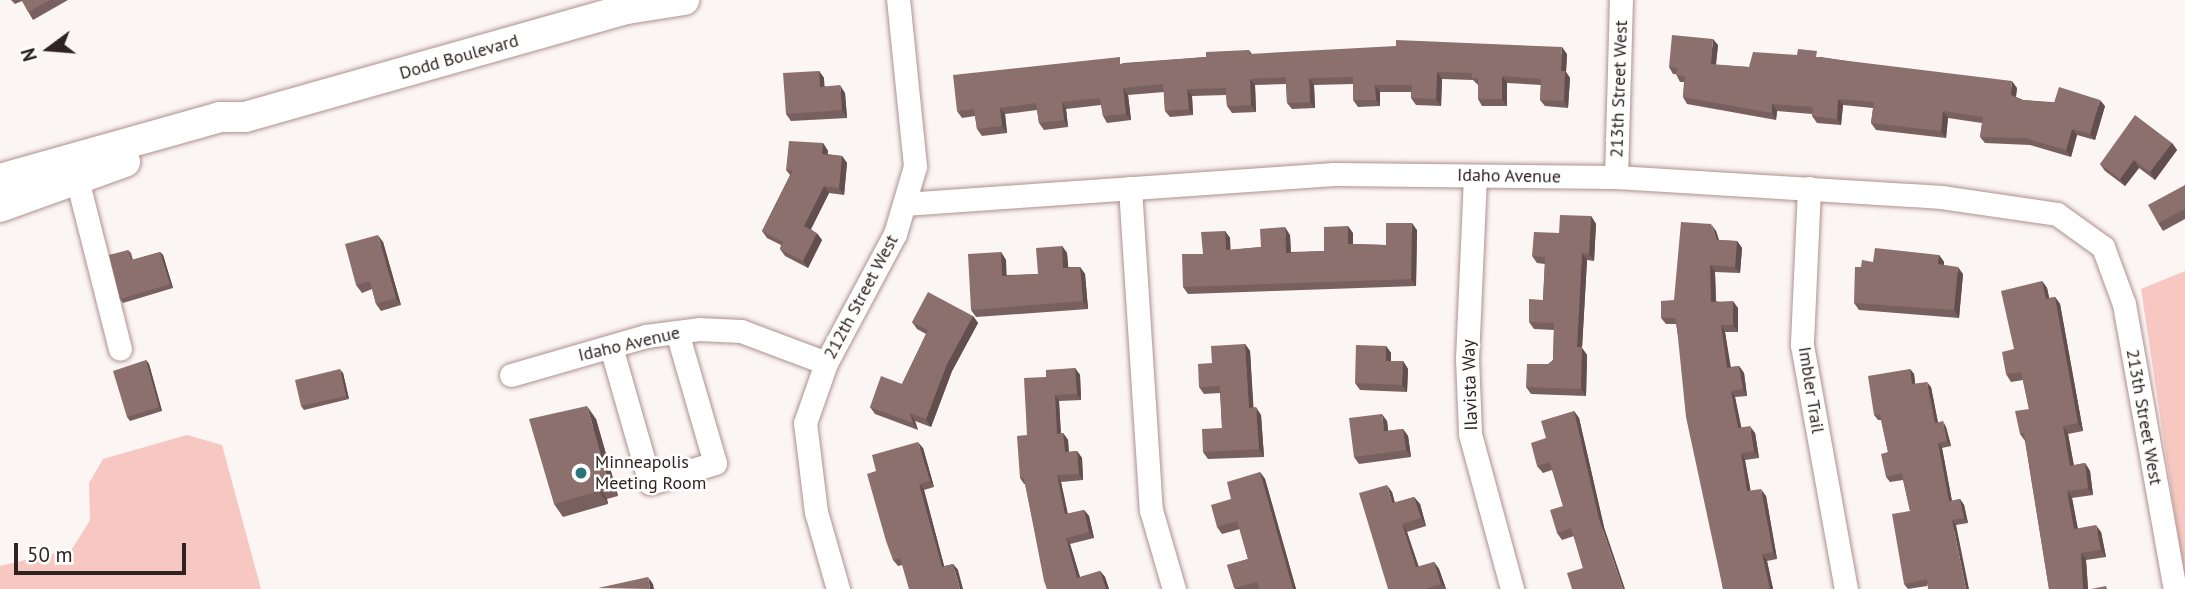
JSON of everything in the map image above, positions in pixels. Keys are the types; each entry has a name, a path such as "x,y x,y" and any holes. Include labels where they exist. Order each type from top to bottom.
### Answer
{"main road":[{"name":"Dodd Boulevard","path":"0,207 225,129 236,120 628,9 684,0"},
{"name":"Dodd Boulevard","path":"0,179 220,117 236,120"}],"street":[{"name":"212th Street West","path":"838,589 816,512 805,423 826,363 895,234 915,166 898,0"},
{"name":"213th Street West","path":"1616,177 1621,0"},
{"name":"Idaho Avenue","path":"904,204 1334,174 1616,177 1941,197 2057,214 2103,247"},
{"name":"Ilavista Way","path":"1475,176 1467,358 1471,434 1512,589"},
{"path":"77,179 120,349"},
{"path":"1130,188 1151,510 1174,589"},
{"name":"Imbler Trail","path":"1809,188 1802,345 1846,589"},
{"name":"213th Street West","path":"2103,247 2124,304 2175,589"},
{"name":"Idaho Avenue","path":"511,375 611,346 677,332 741,331 826,363"},
{"path":"611,346 650,483 715,463 677,332"}],"shaded area":[{"path":"2185,271 2185,582 2141,289"},
{"path":"187,435 222,445 261,589 0,589 0,566 72,549 90,520 89,483 103,459"}],"building":[{"path":"22,0 50,0 28,12"},
{"path":"1672,35 1713,39 1711,64 1749,67 1753,52 1797,55 1798,49 1817,51 1816,57 2012,81 2011,95 2023,100 2054,103 2059,87 2100,100 2090,134 2072,129 2066,150 2025,138 1980,137 1983,117 1943,111 1941,131 1871,123 1874,102 1838,99 1837,119 1812,116 1813,107 1772,104 1772,113 1683,97 1685,76 1676,75 1677,68 1669,67"},
{"path":"1396,40 1562,47 1561,71 1565,71 1564,101 1540,100 1541,79 1502,76 1502,99 1478,99 1478,78 1472,78 1472,73 1437,72 1436,99 1411,98 1412,85 1375,85 1376,100 1353,100 1353,77 1309,78 1310,102 1287,103 1286,77 1250,79 1251,105 1227,106 1226,88 1187,89 1189,109 1165,111 1163,84 1123,88 1126,114 1103,116 1100,98 1062,102 1064,120 1039,123 1036,103 1000,108 1002,126 977,129 974,109 957,111 953,75 1120,57 1120,64 1206,57 1206,52 1249,50 1249,54 1396,46"},
{"path":"819,71 820,87 840,85 842,110 786,114 783,73"},
{"path":"2135,115 2172,143 2150,172 2134,160 2120,179 2100,164"},
{"path":"789,141 823,143 822,154 842,156 839,188 824,186 804,226 817,233 803,261 780,249 783,242 762,231 793,170 786,170"},
{"path":"2185,185 2185,209 2158,223 2148,205"},
{"path":"1560,215 1591,216 1589,254 1582,253 1577,347 1582,347 1581,389 1526,387 1527,364 1548,364 1553,360 1554,323 1529,322 1529,299 1543,300 1545,257 1532,256 1534,232 1559,233"},
{"path":"1681,222 1711,224 1717,240 1737,241 1735,267 1710,265 1711,302 1733,301 1733,325 1721,325 1727,368 1739,366 1743,389 1731,391 1738,428 1750,426 1754,451 1741,453 1747,491 1761,489 1773,552 1762,554 1770,589 1723,589 1686,417 1676,318 1661,318 1661,301 1674,300"},
{"path":"1386,223 1412,223 1411,279 1183,287 1182,254 1203,254 1201,232 1225,231 1226,250 1261,247 1260,229 1285,227 1286,253 1324,251 1324,227 1348,226 1348,244 1386,245"},
{"path":"378,235 396,298 376,304 370,281 356,285 345,244"},
{"path":"1062,246 1063,268 1080,267 1083,301 971,310 968,254 1001,252 1002,276 1038,274 1036,248"},
{"path":"1875,248 1939,255 1938,264 1958,267 1954,310 1854,303 1855,267 1861,267 1862,260 1873,262"},
{"path":"128,250 131,260 160,252 170,284 120,299 109,255"},
{"path":"2042,281 2046,299 2055,297 2078,423 2063,426 2070,466 2085,463 2088,488 2067,491 2074,529 2096,525 2101,550 2081,553 2083,589 2049,589 2024,433 2020,434 2015,411 2029,409 2021,372 2006,374 2002,352 2014,349 2001,291"},
{"path":"928,292 973,316 947,364 926,419 910,413 913,423 870,407 881,376 902,384 928,330 912,322"},
{"path":"1245,344 1249,408 1256,407 1259,449 1203,452 1202,429 1222,428 1220,386 1199,387 1198,364 1212,363 1211,346"},
{"path":"1356,345 1386,346 1386,361 1403,361 1402,385 1355,383"},
{"path":"146,360 159,407 127,417 113,371"},
{"path":"1075,368 1077,394 1055,395 1057,434 1063,433 1065,452 1077,451 1079,474 1057,475 1065,514 1084,510 1089,532 1066,538 1077,578 1100,571 1106,589 1047,589 1024,478 1020,478 1017,436 1027,435 1024,378 1046,377 1046,370"},
{"path":"340,369 346,396 301,406 295,380"},
{"path":"1910,369 1912,384 1927,382 1935,423 1943,421 1947,441 1938,443 1949,501 1960,499 1964,518 1952,520 1966,589 1928,589 1927,579 1904,584 1892,514 1910,511 1902,473 1886,477 1881,454 1888,452 1880,414 1874,415 1868,376"},
{"name":"Minneapolis Meeting Room","path":"587,406 609,483 598,486 599,491 554,504 529,419"},
{"path":"1574,411 1599,519 1623,589 1572,589 1567,573 1583,568 1571,528 1557,533 1550,510 1563,506 1550,462 1537,466 1531,443 1546,438 1541,421"},
{"path":"1382,414 1384,431 1403,429 1406,450 1354,457 1349,418"},
{"path":"918,442 930,481 919,484 942,567 953,564 960,589 909,589 900,558 893,560 886,541 867,474 876,471 872,455"},
{"path":"1260,472 1293,589 1259,589 1257,582 1234,588 1227,565 1248,559 1237,521 1217,527 1211,505 1231,499 1227,482"},
{"path":"1387,485 1392,503 1414,497 1421,518 1402,524 1416,567 1434,562 1441,584 1425,589 1388,589 1359,493"},
{"path":"648,577 650,589 598,588"}],"place":[{"name":"Minneapolis Meeting Room","path":"581,473"}]}
